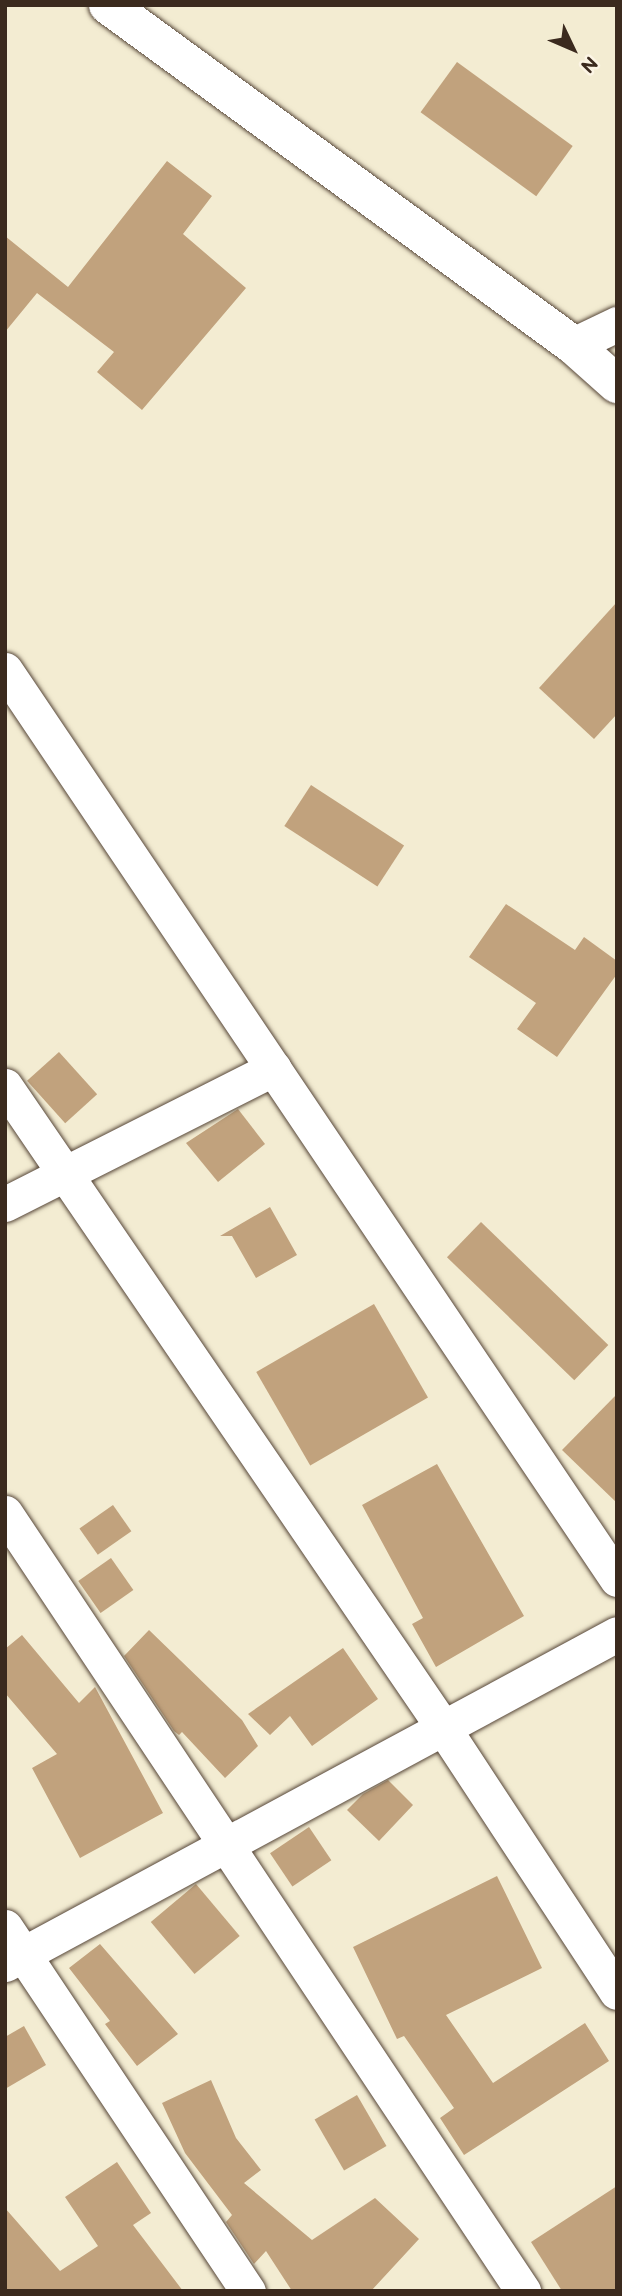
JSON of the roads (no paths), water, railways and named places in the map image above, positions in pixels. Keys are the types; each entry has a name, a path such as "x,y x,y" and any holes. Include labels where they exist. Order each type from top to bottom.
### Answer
{"main road":[{"path":"108,5 573,345 617,384"}],"street":[{"path":"573,345 617,324"},
{"path":"5,670 617,1578"},
{"path":"5,1204 274,1069"},
{"path":"5,1086 442,1726 617,1992"},
{"path":"5,1513 523,2291"},
{"path":"248,2291 11,1948 227,1848 442,1726 617,1634"}]}
